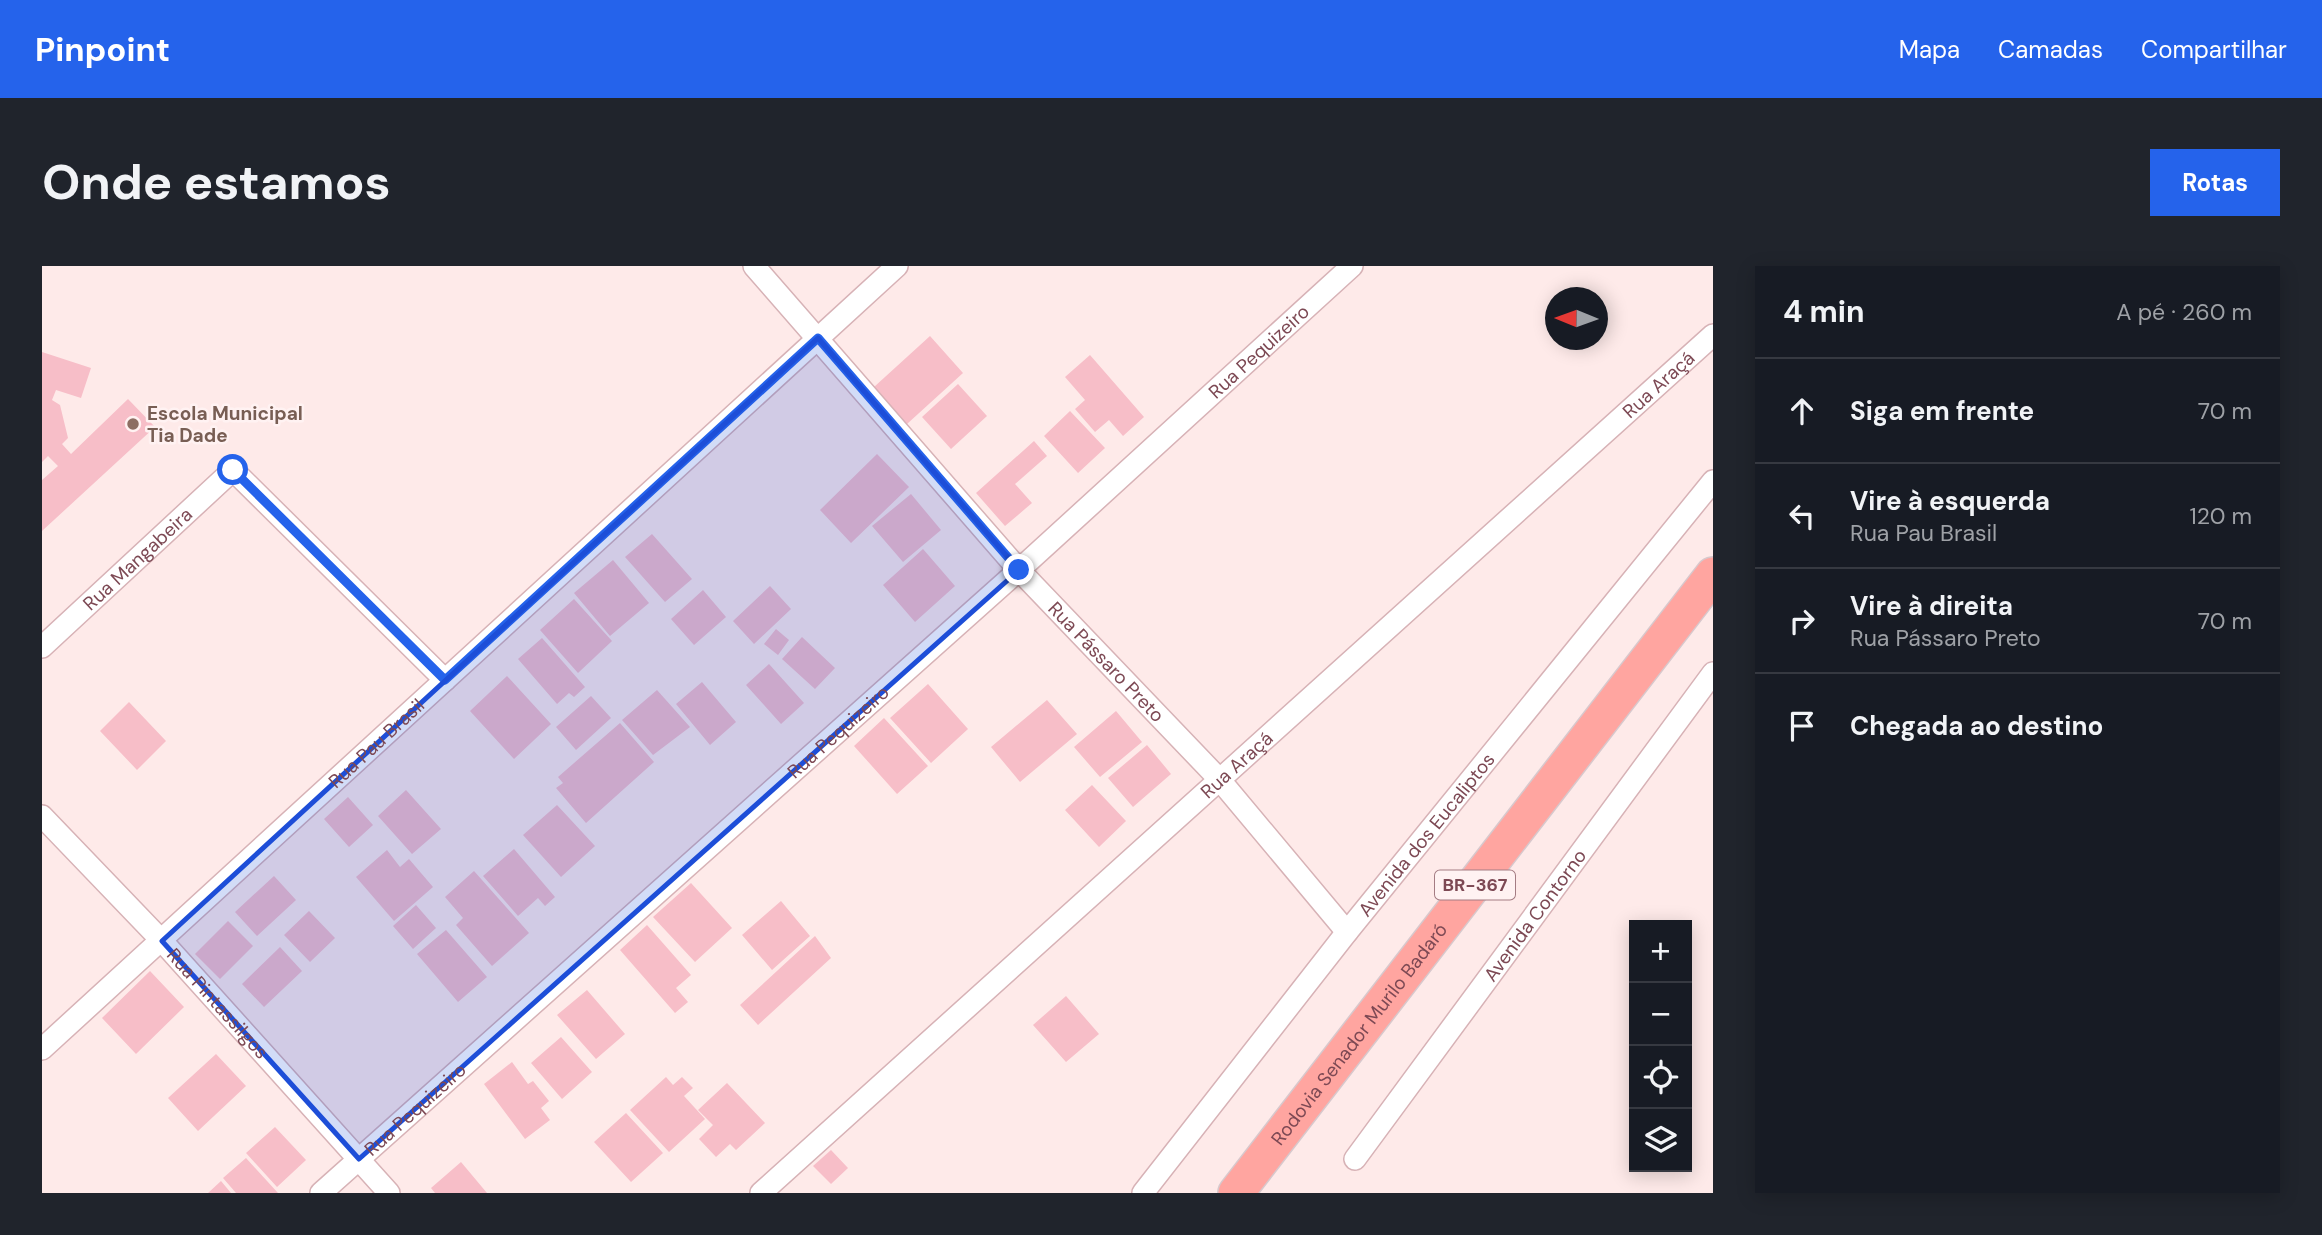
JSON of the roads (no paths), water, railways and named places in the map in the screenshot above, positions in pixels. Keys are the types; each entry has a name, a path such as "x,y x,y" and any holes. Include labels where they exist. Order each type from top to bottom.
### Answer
{"main road":[{"name":"Rodovia Senador Murilo Badaró","path":"1236,1193 1713,575"}],"street":[{"name":"Rua Pássaro Preto","path":"754,266 1019,570 1219,779 1348,932"},
{"name":"Rua Pau Brasil","path":"42,1049 897,266"},
{"name":"Rua Pequizeiro","path":"321,1193 1019,570 1352,266"},
{"name":"Rua Araçá","path":"761,1193 1713,335"},
{"name":"Rua Mangabeira","path":"42,647 233,470 445,680"},
{"name":"Avenida dos Eucaliptos","path":"1143,1193 1348,932 1713,481"},
{"name":"Avenida Contorno","path":"1355,1159 1711,679"},
{"name":"Rua Pintassilgos","path":"42,817 162,941 389,1193"}],"place":[{"name":"Escola Municipal Tia Dade","path":"133,424"}]}
